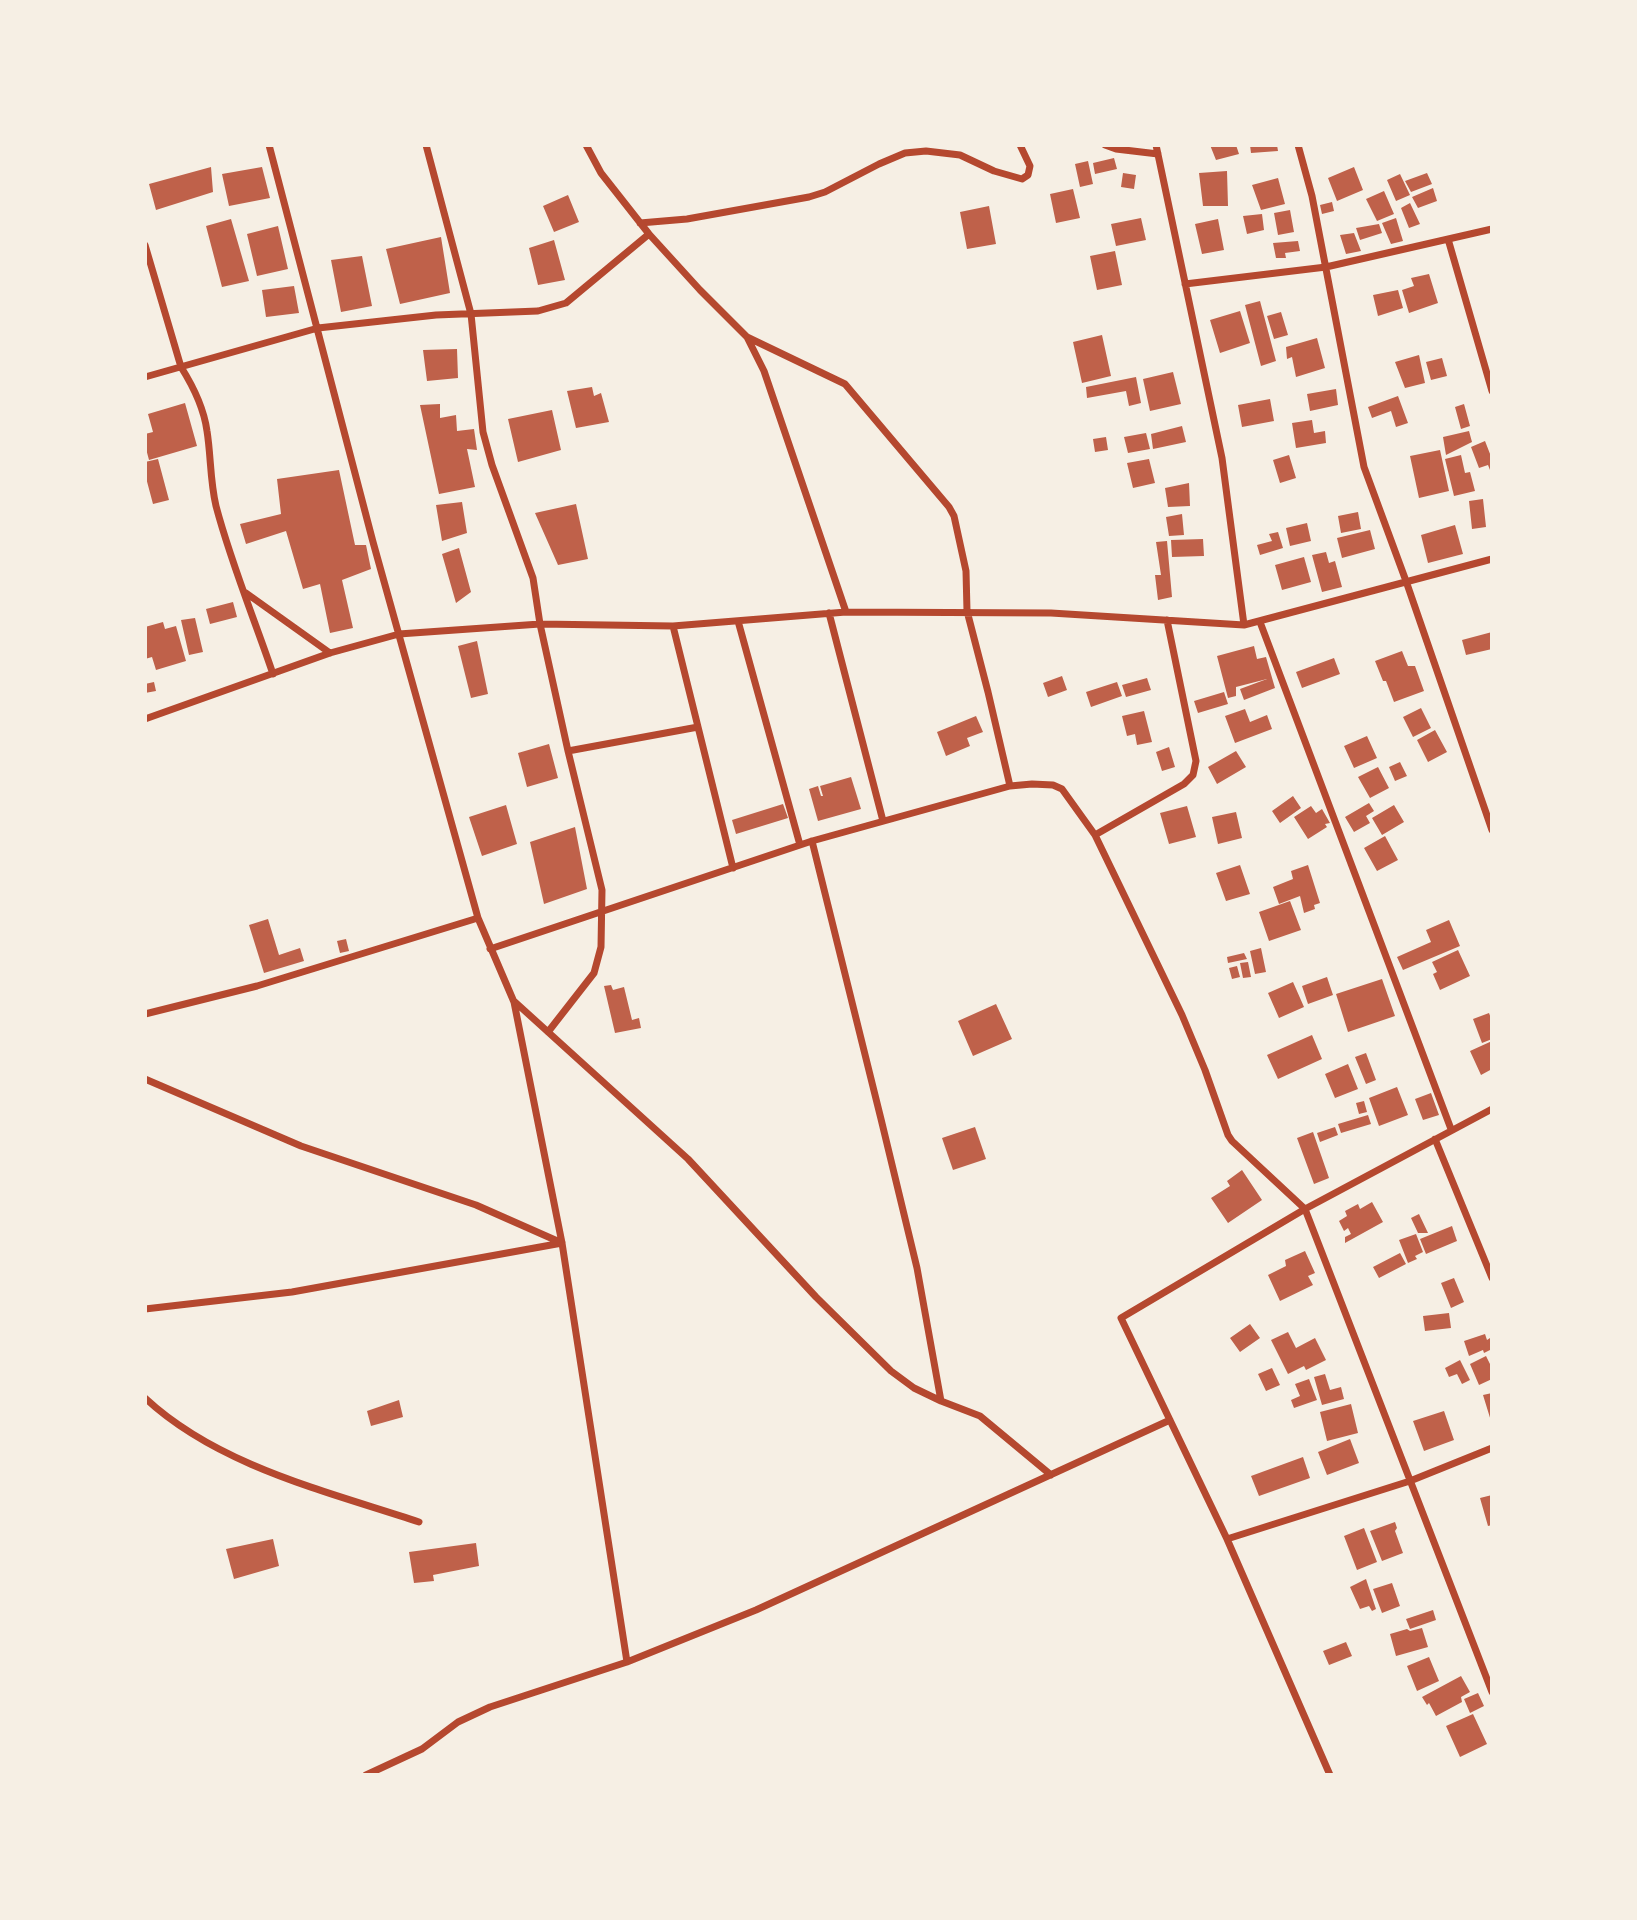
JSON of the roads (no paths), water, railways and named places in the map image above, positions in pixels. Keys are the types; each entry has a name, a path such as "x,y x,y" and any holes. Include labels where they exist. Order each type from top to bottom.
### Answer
{"street":[{"path":"270,145 370,529 478,918 514,1002 562,1243 627,1662"},
{"path":"426,145 471,314 483,432 492,465 533,578 540,624 568,751 602,890 601,947 594,973 548,1032"},
{"path":"586,145 601,173 649,234 747,337 764,371 845,612"},
{"path":"640,223 687,219 809,197 825,192 905,153 926,151 960,156 994,171 1022,179 1028,175 1030,166 1020,145"},
{"path":"1105,145 1116,149 1157,150 1222,458 1244,625"},
{"path":"1298,145 1312,196 1364,467 1492,830"},
{"path":"1185,284 1326,267 1492,229"},
{"path":"145,377 318,328 436,315 538,311 566,303 649,234"},
{"path":"1448,239 1492,391"},
{"path":"145,245 181,367 191,383 203,415 216,503 273,674"},
{"path":"747,337 845,384 932,485 954,516 966,571 967,611 1010,786"},
{"path":"145,719 330,653 399,634 540,624 673,626 845,612 1051,612 1244,625 1492,559"},
{"path":"246,593 330,653"},
{"path":"829,613 883,821"},
{"path":"1095,835 1184,784 1193,775 1196,761 1167,620"},
{"path":"738,621 800,845"},
{"path":"1260,622 1451,1129"},
{"path":"673,626 733,868"},
{"path":"568,751 698,727"},
{"path":"490,948 812,841 883,821 1010,786 1053,785 1062,789 1095,835 1182,1015 1228,1135 1305,1209 1492,1692"},
{"path":"812,841 917,1268 941,1401"},
{"path":"145,1014 257,986 478,918"},
{"path":"514,1002 688,1159 816,1297 891,1371 914,1388 980,1416 1051,1475"},
{"path":"145,1079 301,1146 476,1205 562,1243"},
{"path":"1329,1775 1227,1539 1121,1318 1305,1209 1492,1109"},
{"path":"1435,1139 1492,1278"},
{"path":"145,1309 292,1292 562,1243"},
{"path":"145,1398 197,1436 261,1468 419,1522"},
{"path":"366,1775 422,1749 472,1714 627,1662 757,1609 1170,1420"},
{"path":"1227,1539 1410,1481 1492,1448"}]}
